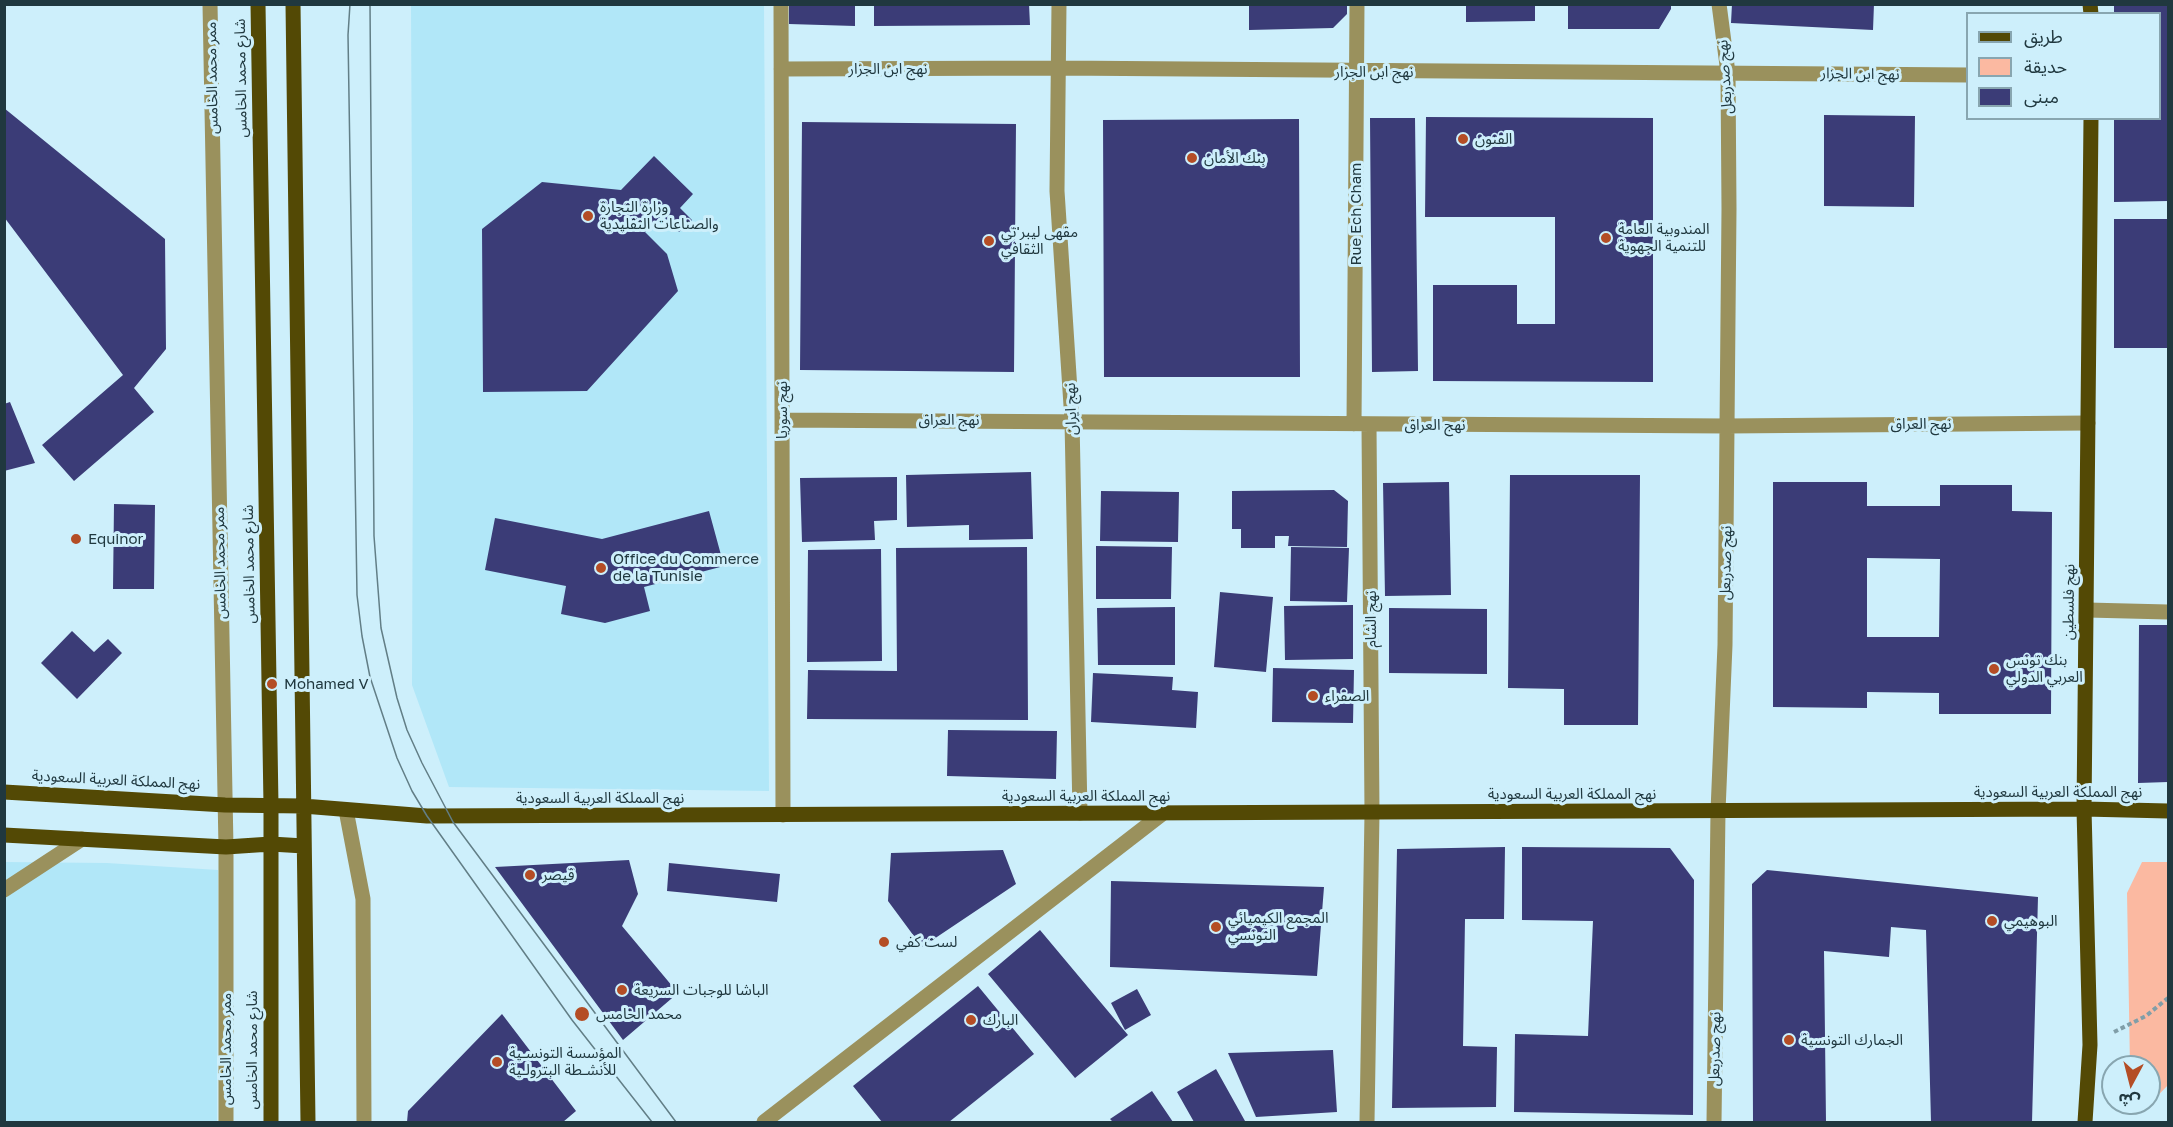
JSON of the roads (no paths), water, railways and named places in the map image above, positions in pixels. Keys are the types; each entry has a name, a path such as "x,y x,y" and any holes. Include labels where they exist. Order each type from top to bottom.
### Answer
{"main road":[{"name":"شارع محمد الخامس","path":"258,4 271,805 271,1122"},
{"path":"293,4 308,1122"},
{"name":"نهج فلسطين","path":"2085,1122 2090,1045 2084,809 2091,120"},
{"name":"نهج المملكة العربية السعودية","path":"4,792 225,805 303,806 427,816 2084,809 2169,811"},
{"path":"4,834 226,847 271,844 304,846"}],"street":[{"name":"ممر محمد الخامس","path":"210,4 226,847 226,1122"},
{"name":"نهج سوريا","path":"782,4 783,815"},
{"name":"نهج ايران","path":"1059,4 1057,191 1071,421 1080,813"},
{"name":"Rue Ech Cham","path":"1357,4 1362,425"},
{"name":"نهج صدربعل","path":"1714,1122 1718,811 1725,645 1729,209 1728,73 1719,4"},
{"name":"نهج ابن الجزار","path":"781,69 1059,68 1966,75"},
{"name":"نهج العراق","path":"782,420 1727,426 2088,423"},
{"name":"نهج الشام","path":"1362,425 1372,813 1367,1122"},
{"path":"2087,610 2169,612"},
{"path":"346,810 363,899 364,1122"},
{"path":"764,1122 1162,814"},
{"path":"4,890 81,839"}],"tram line":[{"path":"350,4 348,35 357,595 370,677 397,758 412,791 427,816 572,1020 652,1122"},
{"path":"370,4 374,536 381,628 397,698 407,730 453,822 676,1122"}],"place":[{"name":"الفنون","path":"1463,139"},
{"name":"بنك الأمان","path":"1192,158"},
{"name":"وزارة التجارة والصناعات التقليدية","path":"588,216"},
{"name":"المندوبية العامة للتنمية الجهوية","path":"1606,238"},
{"name":"مقهى ليبر'تي الثقافي","path":"989,241"},
{"name":"Equinor","path":"76,539"},
{"name":"Office du Commerce de la Tunisie","path":"601,568"},
{"name":"بنك تونس العربي الدولي","path":"1994,669"},
{"name":"Mohamed V","path":"272,684"},
{"name":"الصفراء","path":"1313,696"},
{"name":"قيصر","path":"530,875"},
{"name":"البوهيمي","path":"1992,921"},
{"name":"المجمع الكيميائي التونسي","path":"1216,927"},
{"name":"لست كفي","path":"884,942"},
{"name":"الباشا للوجبات السريعة","path":"622,990"},
{"name":"محمد الخامس","path":"582,1014"},
{"name":"البارك","path":"971,1020"},
{"name":"الجمارك التونسية","path":"1789,1040"},
{"name":"المؤسسة التونسـية للأنشـطة البترولـية","path":"497,1062"}]}
